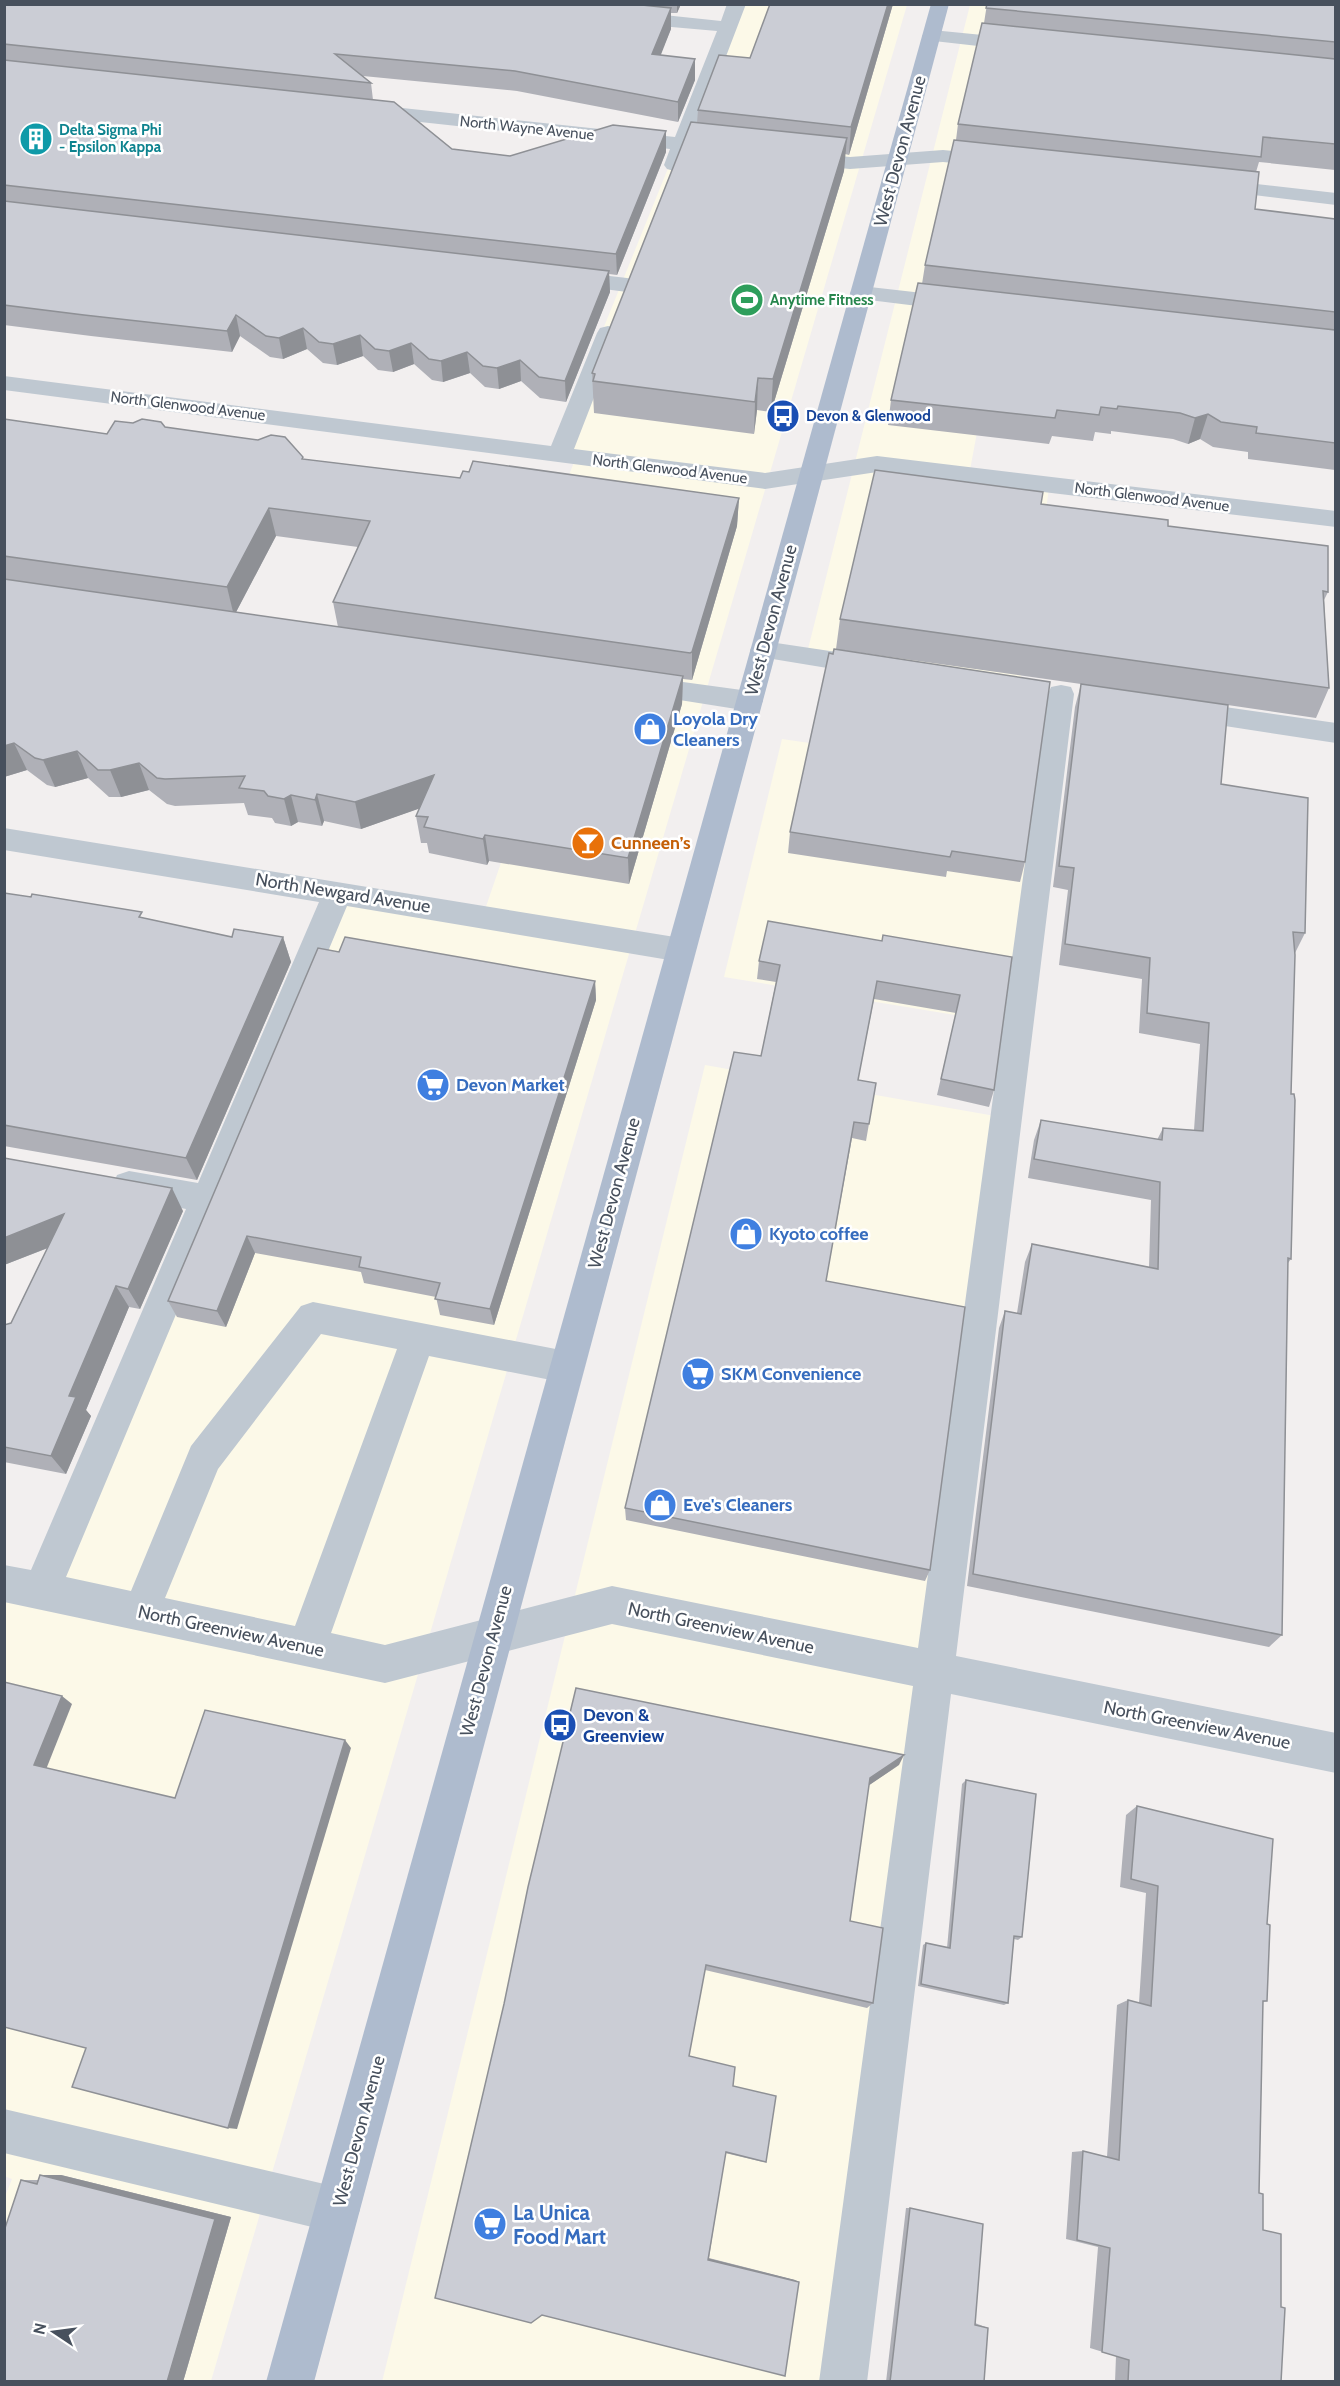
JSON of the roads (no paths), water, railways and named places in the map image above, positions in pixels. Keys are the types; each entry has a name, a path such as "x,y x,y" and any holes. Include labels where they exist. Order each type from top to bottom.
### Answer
{"main road":[{"name":"West Devon Avenue","path":"292,2381 566,1367 940,4"}],"street":[{"path":"668,180 737,4"},
{"path":"611,15 729,27"},
{"path":"932,36 1046,47"},
{"name":"North Wayne Avenue","path":"349,109 749,152"},
{"path":"783,156 850,163 943,156 1015,164"},
{"path":"1193,183 1335,199"},
{"path":"545,275 630,277 560,454"},
{"path":"861,292 979,306"},
{"name":"North Glenwood Avenue","path":"4,382 765,481 877,464 1335,519"},
{"path":"763,650 898,670"},
{"path":"612,681 749,701"},
{"path":"843,2382 1062,694"},
{"path":"1154,707 1335,733"},
{"name":"North Newgard Avenue","path":"4,839 681,950"},
{"path":"41,1591 338,892"},
{"path":"95,1179 207,1199"},
{"path":"141,1612 204,1458 313,1317 566,1367"},
{"path":"307,1647 418,1338"},
{"name":"North Greenview Avenue","path":"4,1583 385,1664 612,1605 1335,1753"},
{"path":"4,2131 338,2210"}],"place":[{"name":"Delta Sigma Phi - Epsilon Kappa","path":"36,139"},
{"name":"Anytime Fitness","path":"747,300"},
{"name":"Devon & Glenwood","path":"783,416"},
{"name":"Loyola Dry Cleaners","path":"650,729"},
{"name":"Cunneen’s","path":"588,843"},
{"name":"Devon Market","path":"433,1085"},
{"name":"Kyoto coffee","path":"746,1234"},
{"name":"SKM Convenience","path":"698,1374"},
{"name":"Eve's Cleaners","path":"660,1505"},
{"name":"Devon & Greenview","path":"560,1725"},
{"name":"La Unica Food Mart","path":"490,2224"}]}
